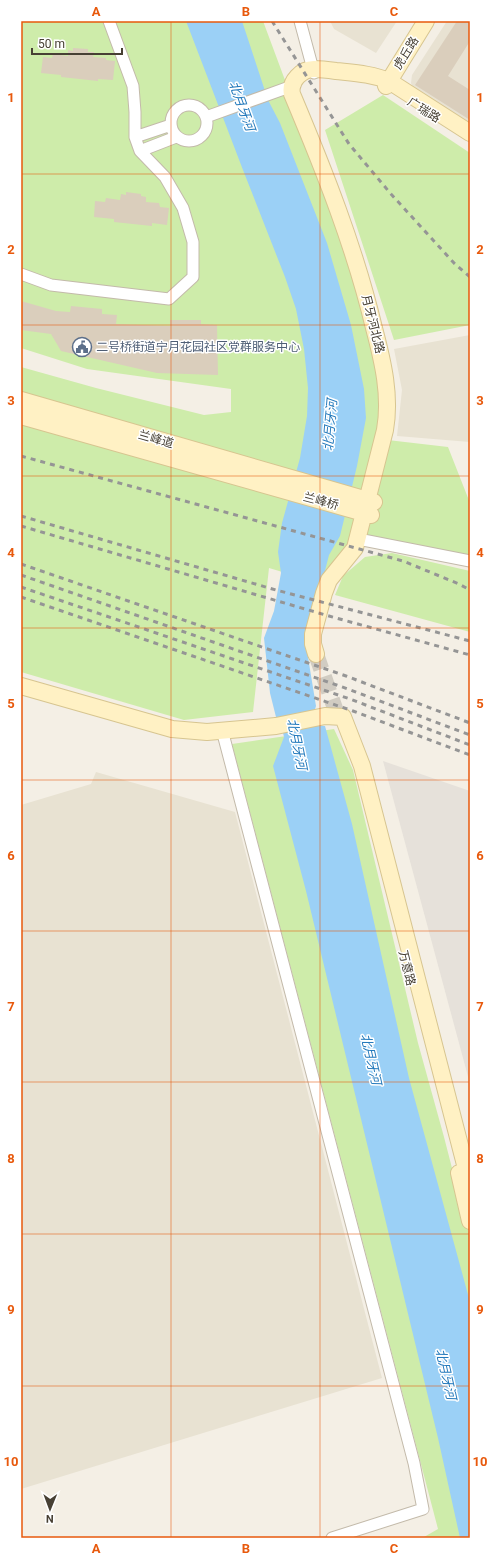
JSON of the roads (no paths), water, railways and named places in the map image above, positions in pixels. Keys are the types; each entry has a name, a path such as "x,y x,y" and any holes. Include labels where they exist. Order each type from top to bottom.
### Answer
{"street":[{"path":"21,274 51,286 169,299 193,277 193,242 183,208 165,177 140,151 134,137 135,112 133,86 109,21"},
{"path":"300,21 314,71"},
{"name":"虎丘路","path":"383,81 416,21"},
{"name":"虎丘路","path":"383,81 426,21"},
{"path":"206,117 293,86 296,79 303,72 314,71 369,74 383,81"},
{"name":"广瑞路","path":"383,81 470,133"},
{"name":"广瑞路","path":"383,81 470,139"},
{"name":"月牙河北路","path":"293,86 292,94 322,164 358,268 382,361 386,391 387,421 366,506 361,540 362,550 332,582 328,594"},
{"path":"187,105 199,108 206,117 206,129 199,139 188,142 176,137 171,125 173,115 176,110 187,105"},
{"path":"134,137 171,125"},
{"path":"140,151 176,137"},
{"name":"兰峰道","path":"21,400 288,485"},
{"name":"兰峰道","path":"21,416 288,485"},
{"name":"兰峰桥","path":"288,485 366,506"},
{"path":"361,540 470,561"},
{"name":"月牙河北路","path":"320,624 318,644 320,656 313,644 313,634 326,586 329,580 361,540"},
{"path":"21,686 172,729 207,732 222,730 414,1463 423,1510 332,1538"},
{"name":"万意路","path":"222,730 276,726 335,717 357,768 468,1188 470,1221"}],"water":[{"name":"北月牙河","path":"186,21 242,21 268,100 280,123 327,243 351,325 364,389 366,418 357,466 340,536 329,555 306,645 316,706 310,725 325,726 352,824 409,1078 470,1302 470,1538 460,1538 438,1438 306,891 273,766 284,737 280,720 276,717 270,693 264,638 274,611 281,573 278,552 282,523 300,458 307,416 308,388 304,349 296,309 285,277"}],"tunnel":[{"path":"316,654 338,717"}],"railway":[{"path":"272,21 349,144 391,194 454,263 470,277"},
{"path":"21,456 403,561 470,590"},
{"path":"21,516 276,590 470,641"},
{"path":"21,526 329,616 470,655"},
{"path":"21,564 346,676 470,723"},
{"path":"21,575 348,689 470,735"},
{"path":"21,587 350,699 470,745"},
{"path":"21,597 353,711 470,755"}],"place":[{"name":"二号桥街道宁月花园社区党群服务中心","path":"82,347"}]}
